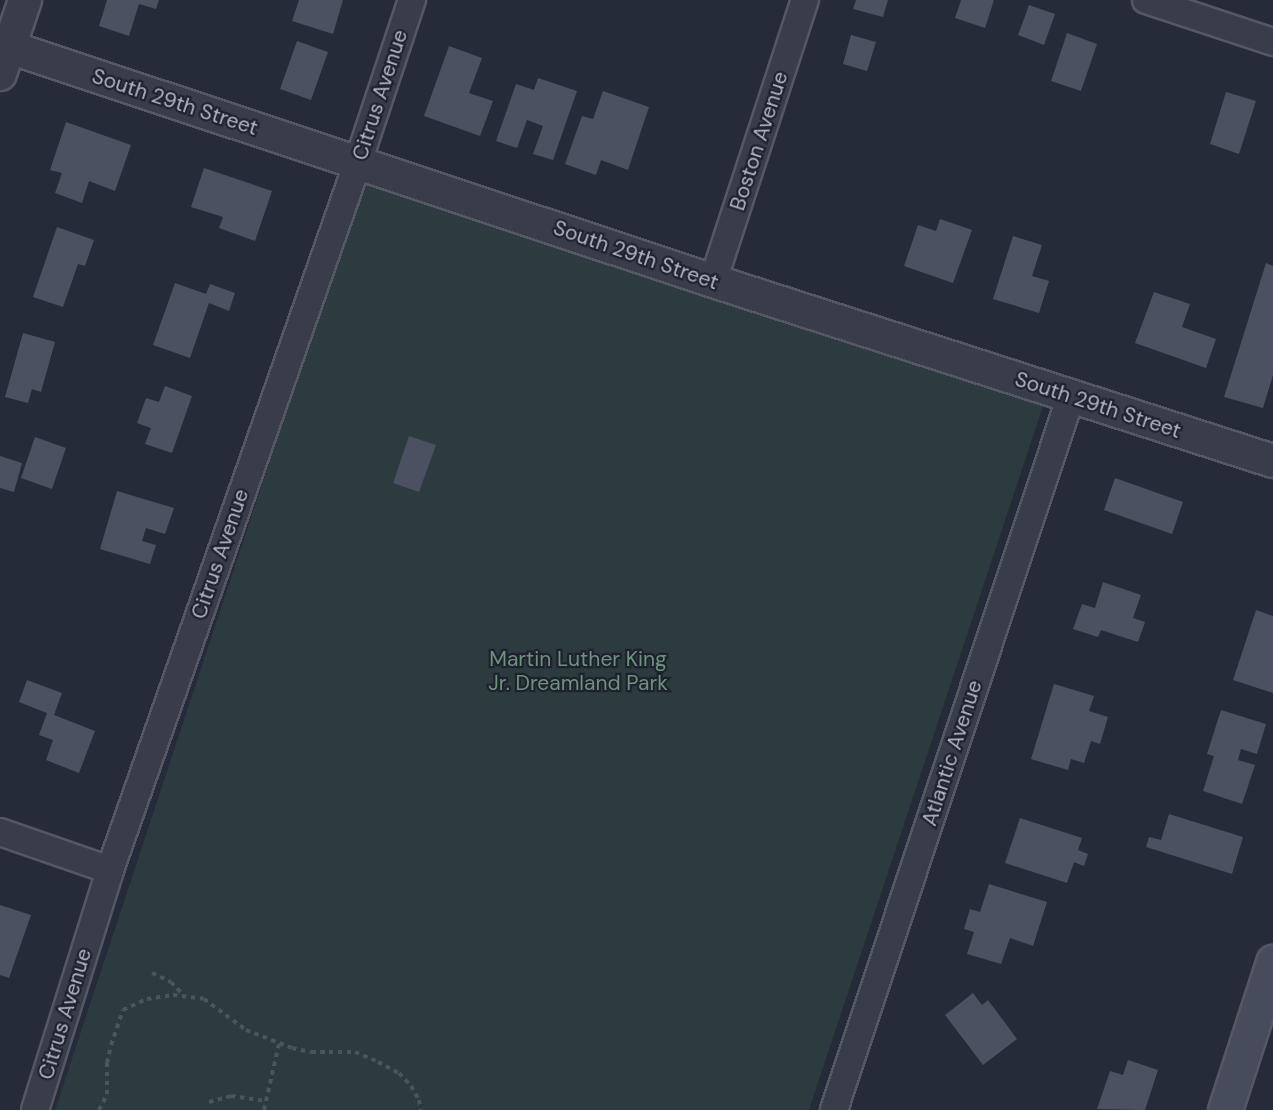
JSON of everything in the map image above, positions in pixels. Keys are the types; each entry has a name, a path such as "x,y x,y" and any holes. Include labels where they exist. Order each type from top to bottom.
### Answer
{"main road":[{"path":"1225,1110 1273,962"}],"street":[{"path":"3,55 25,0"},
{"name":"Citrus Avenue","path":"35,1110 110,870 358,162 412,0"},
{"name":"Boston Avenue","path":"713,281 805,0"},
{"path":"1146,0 1200,8 1273,42"},
{"name":"South 29th Street","path":"3,55 358,162 713,281 1273,461"},
{"name":"Atlantic Avenue","path":"842,1108 1071,396"},
{"path":"0,832 110,870"}],"path":[{"path":"152,972 171,982 184,995"},
{"path":"99,1110 107,1094 111,1045 123,1010 147,999 184,995 204,999 246,1030 279,1044 311,1052 355,1052 378,1062 399,1073 411,1086 419,1100 421,1110"},
{"path":"264,1110 279,1044"},
{"path":"209,1102 231,1096 266,1101"}],"green space":[{"name":"Martin Luther King Jr. Dreamland Park","path":"363,179 1044,403 809,1110 55,1110"}],"building":[{"path":"107,0 159,0 156,9 139,4 129,36 99,26"},
{"path":"299,0 343,0 333,34 292,21"},
{"path":"856,0 888,0 883,17 853,9"},
{"path":"961,0 994,0 985,28 955,18"},
{"path":"1029,5 1055,14 1044,45 1018,35"},
{"path":"1067,33 1097,44 1081,91 1051,81"},
{"path":"851,35 876,42 867,71 843,64"},
{"path":"297,41 328,52 311,100 280,89"},
{"path":"449,46 482,58 469,93 493,101 480,136 424,116"},
{"path":"538,78 577,91 553,160 533,154 543,126 527,120 517,148 496,141 516,84 534,90"},
{"path":"603,91 649,107 628,170 601,160 596,175 565,164 582,116 593,119"},
{"path":"1226,92 1256,101 1239,154 1210,144"},
{"path":"66,122 131,145 115,191 89,181 82,203 55,193 62,173 50,170"},
{"path":"204,168 272,191 255,241 219,228 223,217 191,207"},
{"path":"940,219 972,230 953,283 904,266 918,225 936,231"},
{"path":"57,227 94,240 85,266 78,264 63,307 33,297"},
{"path":"1013,236 1042,245 1032,276 1049,281 1039,313 993,299"},
{"path":"1266,263 1273,266 1273,375 1263,408 1224,397"},
{"path":"175,283 206,294 210,284 235,293 229,311 209,303 190,358 153,345"},
{"path":"1154,292 1190,304 1182,327 1216,339 1206,368 1135,343"},
{"path":"23,333 55,342 41,392 32,389 28,403 5,397"},
{"path":"165,386 192,396 172,453 145,444 151,428 137,423 146,398 159,402"},
{"path":"409,436 436,445 419,492 393,483"},
{"path":"35,437 66,448 52,489 21,478"},
{"path":"0,456 22,463 14,492 0,488"},
{"path":"1115,478 1183,502 1172,534 1104,510"},
{"path":"117,491 174,508 165,534 146,528 142,541 156,545 150,564 100,549"},
{"path":"1103,582 1141,595 1133,618 1145,622 1138,642 1101,630 1098,637 1073,629 1082,604 1095,608"},
{"path":"1256,610 1273,616 1273,693 1233,680"},
{"path":"27,680 62,693 54,715 95,731 79,773 46,760 53,740 39,735 47,713 19,702"},
{"path":"1054,684 1094,696 1089,711 1108,717 1100,744 1091,741 1084,763 1071,759 1068,770 1031,759"},
{"path":"1221,710 1266,724 1257,754 1241,749 1238,760 1255,765 1242,804 1203,791 1214,756 1207,754"},
{"path":"1169,814 1243,837 1232,874 1146,847 1149,837 1161,840"},
{"path":"1020,818 1082,838 1078,850 1088,854 1084,866 1074,862 1067,883 1005,863"},
{"path":"989,884 1047,902 1033,946 1010,938 1001,964 967,954 974,932 964,929 970,909 980,912"},
{"path":"0,905 31,915 9,978 0,975"},
{"path":"973,993 982,1005 988,1000 1017,1039 983,1065 945,1015"},
{"path":"1128,1060 1158,1070 1145,1110 1097,1109 1110,1071 1123,1075"}]}
